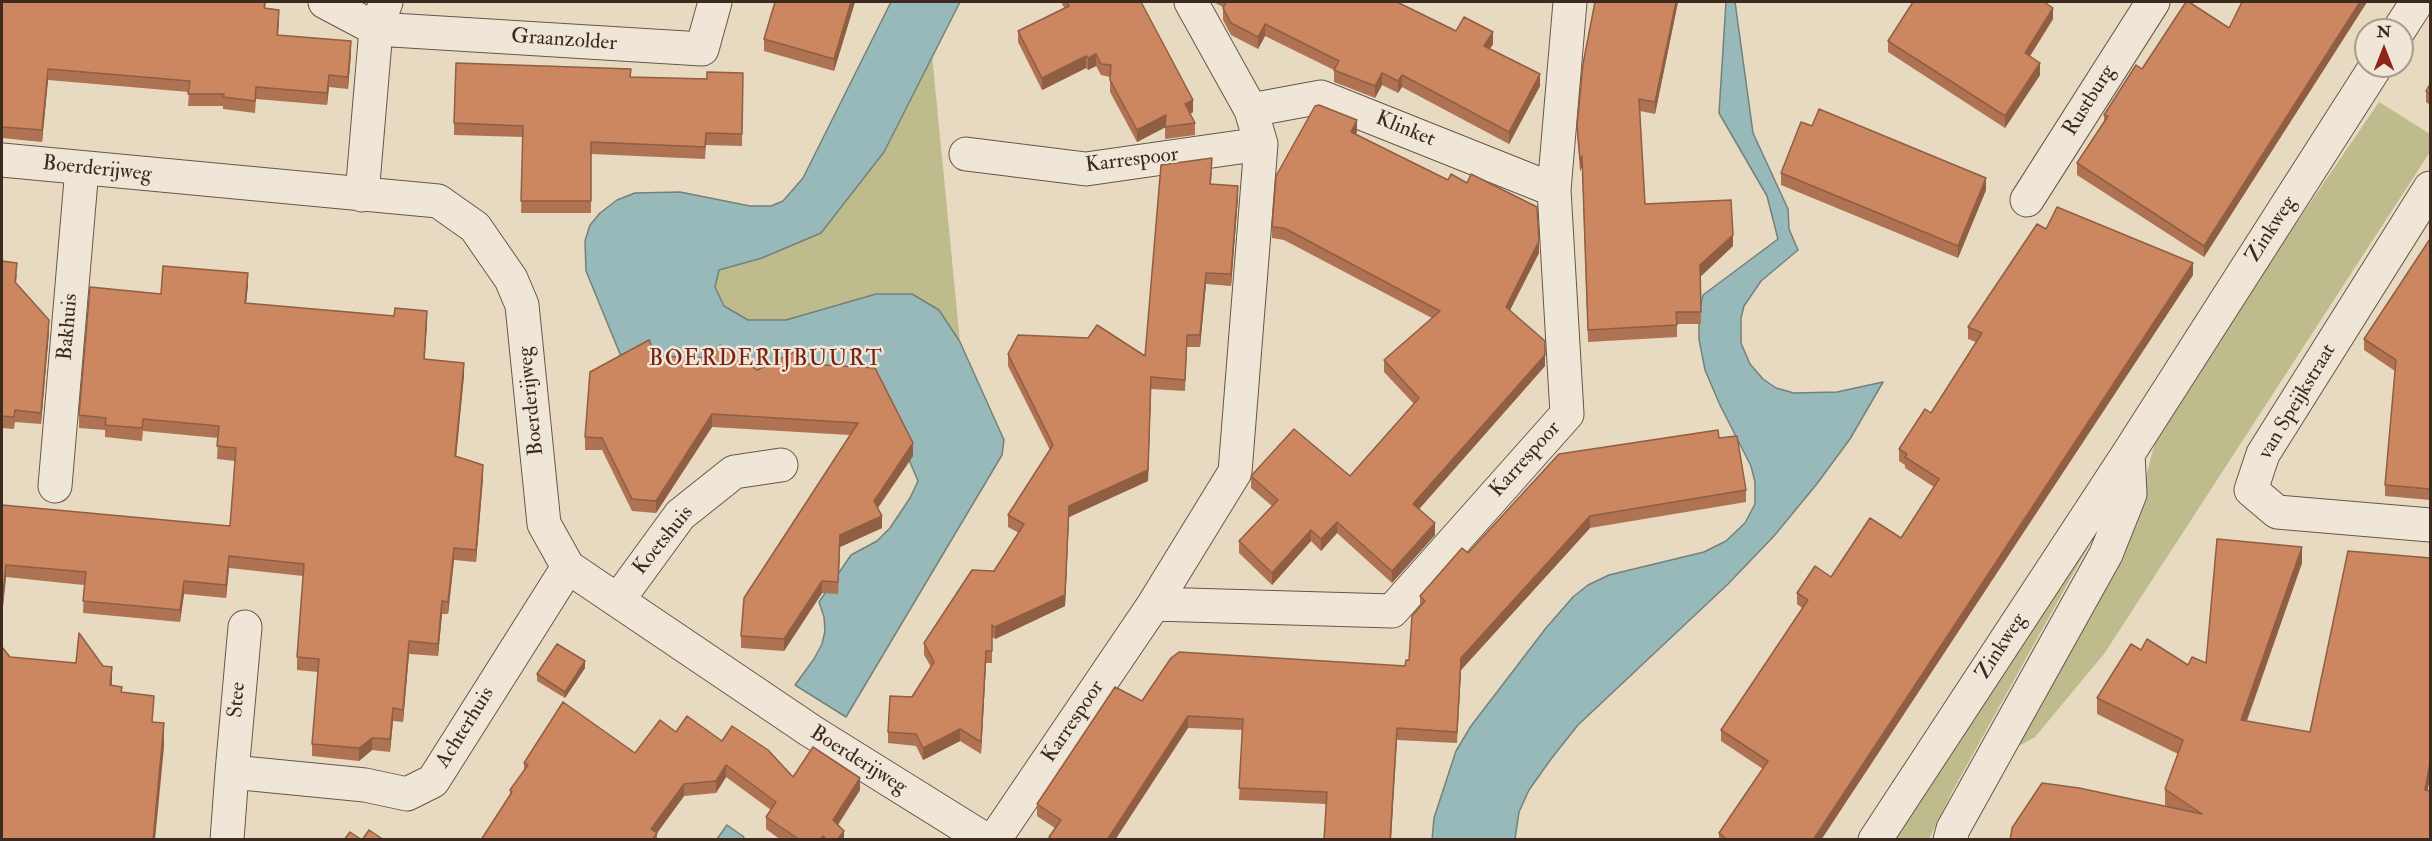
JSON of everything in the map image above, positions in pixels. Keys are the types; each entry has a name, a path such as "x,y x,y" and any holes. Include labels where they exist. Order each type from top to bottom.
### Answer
{"street":[{"name":"Graanzolder","path":"326,2 381,15 702,49 715,2"},
{"name":"Karrespoor","path":"994,840 1154,604 1235,472 1261,144 1251,110 1191,2"},
{"name":"Karrespoor","path":"1154,604 1392,611 1567,414 1554,190 1570,2"},
{"name":"Rustburg","path":"2027,200 2153,2"},
{"path":"2407,18 2417,2"},
{"path":"362,195 381,15"},
{"name":"Zinkweg","path":"1875,840 2128,454 2368,78"},
{"name":"Klinket","path":"1251,110 1321,97 1554,190"},
{"name":"Karrespoor","path":"966,154 1086,169 1261,144"},
{"name":"Boerderijweg","path":"2,160 438,201 475,226 511,279 522,305 544,524 568,567 819,736 986,840"},
{"name":"Bakhuis","path":"55,486 82,168"},
{"name":"van Speijkstraat","path":"2430,188 2262,454 2251,490 2277,512 2430,525"},
{"name":"Zinkweg","path":"1950,840 1953,829 2106,554 2130,494 2128,454"},
{"name":"Koetshuis","path":"618,600 680,515 734,472 781,465"},
{"name":"Achterhuis","path":"232,772 365,785 407,794 433,781 568,567"},
{"name":"Stee","path":"232,772 245,627"},
{"path":"227,840 232,772"}],"shaded area":[{"path":"932,55 960,342 939,310 876,294 786,320 748,320 724,306 715,287 719,270 762,258 884,152"},
{"path":"2379,102 2430,134 2430,152 2104,654 2035,737 2021,745 2016,741 2134,523 2160,423"},
{"path":"2104,515 1953,790 1929,839 1888,840"}],"water":[{"path":"891,2 960,2 884,152 821,233 762,258 719,270 715,287 724,306 748,320 786,320 876,294 912,294 939,310 960,342 1004,440 1002,455 846,717 795,685 822,644 825,631 824,617 819,602 851,555 877,541 890,528 910,498 918,481 883,399 634,388 586,271 585,241 590,225 600,213 617,200 635,193 680,192 750,206 771,206 783,201 803,178"},
{"path":"1726,2 1735,2 1753,133 1788,209 1789,229 1798,250 1761,281 1744,306 1741,318 1741,343 1750,364 1763,379 1776,388 1794,393 1837,392 1883,382 1850,439 1774,536 1728,584 1578,725 1529,790 1519,812 1515,839 1432,840 1434,818 1456,751 1471,726 1546,628 1573,597 1588,585 1609,575 1704,552 1726,541 1745,523 1755,504 1755,482 1751,466 1705,370 1699,339 1699,313 1703,295 1778,239 1767,196 1719,113"},
{"path":"727,825 744,837 743,839 717,839"}],"building":[{"path":"2,2 265,2 264,8 279,10 277,35 351,41 348,77 329,75 327,93 256,87 255,101 223,97 224,94 188,94 190,81 48,69 42,130 2,127"},
{"path":"775,2 851,2 834,59 764,39"},
{"path":"1067,2 1141,2 1193,100 1185,104 1195,123 1165,127 1166,115 1137,130 1110,80 1111,65 1101,64 1096,54 1088,58 1086,56 1042,78 1018,31 1069,6"},
{"path":"1226,2 1397,2 1456,31 1464,17 1493,32 1484,46 1540,74 1509,132 1402,75 1398,81 1382,73 1375,86 1334,70 1339,61 1265,24 1258,37 1231,23 1223,8"},
{"path":"1595,2 1676,2 1655,102 1639,99 1645,204 1731,200 1733,235 1700,265 1701,312 1676,312 1677,325 1588,330 1582,156 1580,160 1577,126 1583,64"},
{"path":"1913,2 2044,2 2053,8 2025,53 2040,63 2005,116 1888,41"},
{"path":"2186,2 2229,28 2242,2 2360,2 2204,246 2077,163 2108,116 2104,115 2136,65 2142,69"},
{"path":"456,63 631,69 630,77 707,79 707,72 743,73 742,134 706,133 705,147 591,142 591,201 521,201 523,126 454,123"},
{"path":"1319,105 1357,120 1351,132 1448,180 1451,174 1467,183 1471,174 1537,207 1539,241 1506,307 1545,341 1545,355 1413,504 1435,523 1392,571 1337,522 1321,539 1311,530 1272,573 1239,541 1278,500 1251,476 1294,429 1350,476 1419,398 1384,360 1440,311 1284,228 1272,227 1276,176 1315,106"},
{"path":"1819,109 1986,178 1958,246 1781,173 1801,122 1812,126"},
{"path":"1212,158 1210,184 1238,186 1231,274 1206,273 1200,335 1187,335 1185,380 1151,377 1148,470 1069,506 1065,595 995,627 992,625 992,651 986,651 981,742 960,729 923,748 916,734 888,732 890,696 912,697 934,662 924,643 972,570 994,571 1024,524 1008,515 1053,445 1008,354 1018,335 1088,338 1097,325 1145,356 1161,165"},
{"path":"2057,207 2193,263 1813,840 1728,840 1719,833 1768,761 1721,730 1808,600 1797,593 1815,566 1831,577 1870,518 1901,538 1939,479 1905,457 1907,454 1899,449 1925,409 1931,413 1982,333 1968,327 2037,224 2046,229"},
{"path":"2430,239 2430,489 2385,485 2396,360 2364,339"},
{"path":"2,261 17,263 15,282 49,320 41,413 15,410 14,417 2,416"},
{"path":"163,266 248,273 245,303 394,316 395,308 427,311 424,359 464,363 455,456 483,465 476,550 454,548 448,602 442,601 438,644 409,641 403,710 393,708 390,739 372,738 359,748 312,744 319,659 297,657 304,564 229,556 226,585 184,581 180,610 83,601 86,572 6,565 2,593 2,505 230,526 236,448 217,446 219,426 143,419 142,428 105,425 106,418 79,415 90,287 161,294"},
{"path":"649,340 656,356 711,358 720,345 757,370 799,350 807,364 875,368 913,443 874,501 882,516 840,535 838,582 822,581 784,639 741,636 744,598 858,423 712,414 656,501 632,499 602,438 585,437 590,372"},
{"path":"1718,430 1719,438 1737,436 1746,490 1590,516 1461,658 1457,732 1397,728 1390,840 1324,840 1327,792 1239,788 1243,719 1188,716 1107,840 1053,840 1049,837 1061,820 1037,804 1115,687 1142,701 1171,658 1179,652 1405,666 1406,660 1409,660 1412,616 1425,601 1420,596 1462,548 1468,553 1559,454"},
{"path":"2217,539 2302,547 2241,720 2310,732 2348,551 2430,558 2430,762 2425,790 2430,791 2430,840 2010,840 2012,828 2042,783 2079,788 2202,814 2165,789 2183,740 2097,698 2131,644 2141,650 2147,639 2188,665 2192,657 2206,663"},
{"path":"79,633 103,666 112,667 110,685 122,687 121,692 154,696 152,722 164,723 153,840 2,840 2,647 10,657 76,663"},
{"path":"557,644 585,661 565,692 537,674"},
{"path":"563,702 635,753 660,720 676,732 687,716 722,741 732,726 768,750 793,777 813,747 860,778 833,820 844,831 837,840 827,840 823,836 820,840 796,840 797,838 766,817 776,802 726,765 716,781 684,784 651,829 657,833 652,840 481,840 512,792 510,790 528,765 524,763"},
{"path":"369,830 384,840 362,840"},
{"path":"350,832 362,840 344,840"}],"district":[{"name":"BOERDERIJBUURT","path":"766,360"}]}
